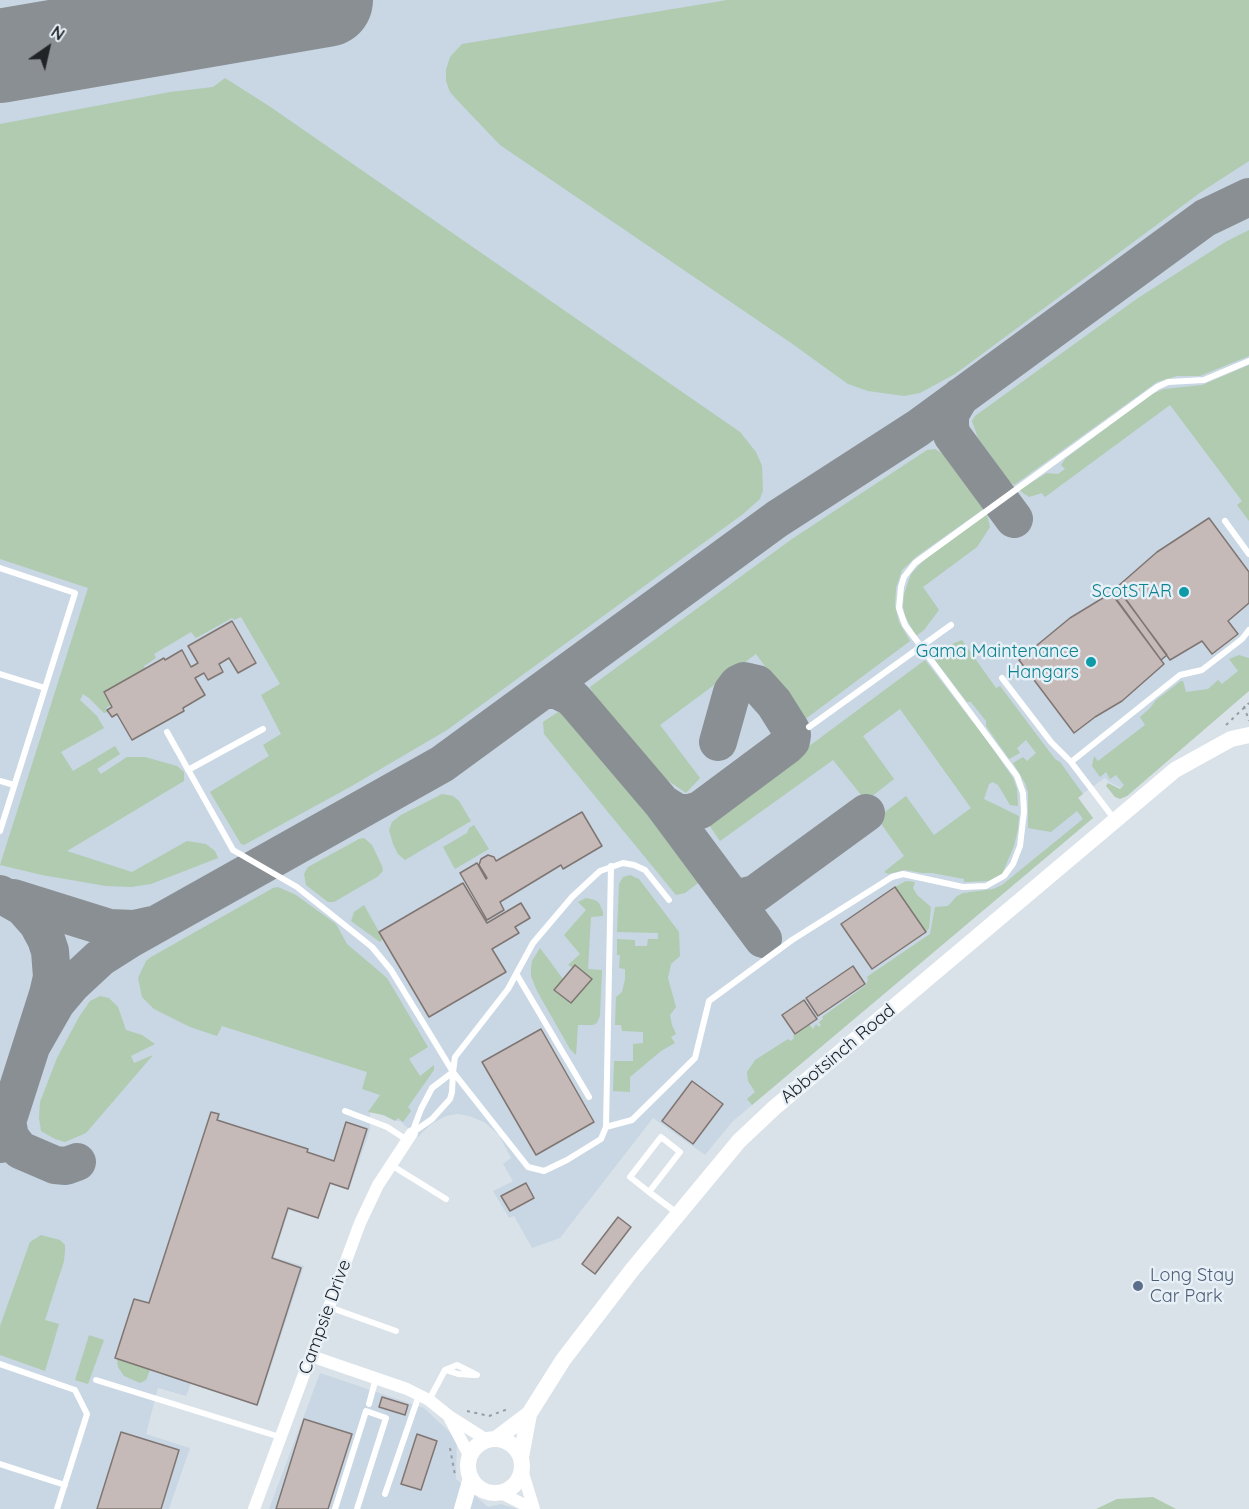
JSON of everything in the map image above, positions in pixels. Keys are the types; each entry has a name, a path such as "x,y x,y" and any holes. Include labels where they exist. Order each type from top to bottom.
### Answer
{"street":[{"name":"Abbotsinch Road","path":"521,1464 529,1414 563,1360 678,1214 739,1141 774,1108 1175,770 1231,739 1249,735"},
{"name":"Campsie Drive","path":"254,1509 360,1223 390,1165 409,1136"},
{"path":"311,1356 424,1397 448,1416 492,1439 512,1444 521,1464 534,1509"},
{"name":"Abbotsinch Road","path":"492,1439 529,1414"},
{"path":"448,1416 470,1457"},
{"path":"464,1509 471,1478 470,1457 476,1446 492,1439"},
{"path":"464,1509 496,1492 506,1490 516,1482 521,1464"},
{"path":"471,1478 480,1487 534,1509"}],"lane":[{"path":"606,1127 632,1120 687,1068 695,1058 709,1000 792,940 892,878 903,874 963,887 986,886 1004,876 1013,864 1020,846 1024,812 1023,793 1017,776 905,624 899,608 904,577 915,563 1157,387 1168,382 1204,380 1249,361"},
{"path":"1225,521 1249,554"},
{"path":"0,568 75,593 0,831"},
{"path":"809,727 951,625"},
{"path":"1071,762 1180,675 1202,670 1242,639 1249,630"},
{"path":"0,674 45,688"},
{"path":"1002,678 1115,820"},
{"path":"188,770 262,729"},
{"path":"167,732 233,850 297,887 372,947 391,970 453,1072 528,1167 544,1171 567,1160 600,1139 606,1127 611,866"},
{"path":"0,781 14,785"},
{"path":"409,1136 432,1119 450,1099 453,1092 455,1057 517,975 533,943 572,897 600,871 623,863 645,870 669,900"},
{"path":"517,975 589,1097"},
{"path":"409,1136 432,1088 453,1072"},
{"path":"345,1111 409,1136"},
{"path":"649,1192 680,1152 661,1137 630,1177 649,1192 678,1214"},
{"path":"390,1165 446,1199"},
{"path":"329,1307 396,1331"},
{"path":"0,1364 75,1390 87,1414 57,1509"},
{"path":"385,1494 424,1397 445,1370"},
{"path":"369,1404 376,1378"},
{"path":"96,1380 281,1437"},
{"path":"334,1509 366,1411 386,1418 357,1509"},
{"path":"0,1464 65,1485"}],"path":[{"path":"1244,706 1249,722"}],"shaded area":[{"path":"0,0 1249,0 1249,685 1207,716 1121,788 1105,778 1078,797 1093,818 732,1122 705,1155 653,1118 560,1238 532,1248 514,1216 509,1218 493,1191 513,1181 503,1164 511,1158 499,1135 484,1122 458,1114 446,1116 431,1124 418,1137 401,1122 370,1111 370,1130 349,1190 330,1184 319,1219 289,1210 274,1257 304,1266 258,1406 191,1384 186,1396 158,1388 146,1434 190,1448 169,1509 0,1509"},
{"path":"320,1373 424,1408 457,1439 456,1479 488,1507 501,1504 517,1509 269,1509"}],"green space":[{"path":"727,0 1249,0 1249,161 1201,192 955,374 920,393 904,396 868,391 848,384 500,145 450,92 446,81 446,70 450,57 462,44"},
{"path":"225,78 269,106 740,432 756,452 762,466 763,490 760,499 743,514 447,730 244,845 241,844 210,792 269,756 263,745 281,734 261,695 280,684 241,617 234,620 232,618 196,638 191,632 154,654 156,658 144,666 145,668 104,692 111,705 106,708 108,712 104,713 83,694 80,700 97,716 104,728 61,752 73,771 115,746 120,754 97,769 101,774 127,757 145,757 177,766 184,772 184,781 67,851 132,872 187,841 206,844 215,851 218,858 151,884 131,887 106,886 0,865 88,588 0,559 0,124 170,92 213,87"},
{"path":"1249,230 1249,356 1200,376 1177,376 1157,382 1014,485 1009,481 978,438 972,421 975,416 1138,298 1227,241"},
{"path":"1249,365 1249,521 1237,505 1242,501 1170,405 1045,497 1042,493 1029,497 1019,490 1047,473 1058,474 1065,469 1061,465 1066,458 1152,394 1164,389 1202,385"},
{"path":"935,449 945,455 985,508 917,556 902,570 896,588 895,606 899,622 910,641 804,720 756,654 660,725 700,778 686,793 654,771 602,715 590,687 792,539 927,450"},
{"path":"987,514 990,527 977,547 923,587 939,610 924,630 916,636 905,616 903,606 904,594 911,574 925,559"},
{"path":"962,640 996,688 1000,686 1055,759 1060,762 1083,794 1078,798 1093,818 752,1105 747,1099 755,1092 748,1081 747,1072 755,1060 788,1039 791,1041 793,1036 809,1024 813,1029 816,1024 819,1027 822,1017 866,985 867,977 930,934 935,907 948,906 963,893 993,889 1002,885 1083,819 1077,811 1051,832 1028,828 1028,792 1013,763 1023,757 1027,761 1036,753 1026,740 1017,748 1020,753 1009,759 986,726 986,721 971,702 967,702 931,655 937,650"},
{"path":"1239,655 1249,658 1249,691 1127,796 1120,799 1115,797 1106,786 1108,783 1120,789 1124,785 1116,775 1110,779 1106,772 1100,777 1092,766 1094,756 1098,761 1145,725 1140,717 1156,700 1181,681 1183,681 1186,692 1208,689 1218,680 1222,684 1238,671 1229,659"},
{"path":"925,660 989,743 1013,778 1017,789 1018,806 1010,805 998,785 993,782 989,784 984,799 1019,816 1014,846 1002,874 988,881 964,882 964,879 932,873 905,870 888,874 884,872 904,856 877,818 906,796 934,835 971,808 900,709 863,736 894,779 866,801 833,760 720,841 707,822"},
{"path":"558,712 576,721 587,733 704,873 705,877 702,880 685,893 676,895 544,734 543,722"},
{"path":"442,794 453,796 459,801 471,821 405,860 398,854 393,844 389,830 392,822"},
{"path":"474,825 489,849 455,869 443,847 467,833"},
{"path":"364,838 372,845 382,866 383,871 377,877 334,902 328,902 306,885 304,874 308,867"},
{"path":"630,875 639,879 679,932 680,956 671,964 668,978 676,1007 670,1015 676,1034 671,1037 675,1043 661,1051 630,1077 630,1092 613,1091 614,1061 633,1061 633,1044 643,1043 643,1032 622,1031 621,1025 615,1025 616,997 622,992 625,979 625,969 619,968 620,955 617,955 617,939 635,940 635,946 647,946 648,939 658,939 658,933 617,932 619,884 623,877"},
{"path":"906,881 915,882 913,888 917,895 931,907 929,928 926,932 895,887"},
{"path":"278,887 296,895 336,924 347,944 387,978 428,1047 409,1059 420,1076 434,1065 434,1070 408,1107 411,1111 403,1122 398,1118 395,1121 384,1115 368,1112 380,1095 362,1089 367,1072 222,1026 217,1036 190,1027 154,1009 142,997 138,978 146,961"},
{"path":"586,898 599,903 603,912 603,916 591,917 588,969 602,970 600,1016 597,1023 593,1025 578,1025 576,1055 570,1049 537,991 531,976 531,968 532,961 540,948 563,979 554,990 571,1003 592,979 576,965 573,968 568,965 580,954 564,935 586,910 578,902"},
{"path":"364,905 383,939 380,942 351,921 354,912"},
{"path":"100,996 109,998 118,1007 126,1030 142,1035 155,1044 131,1056 134,1063 153,1055 86,1133 65,1142 41,1131 40,1102 57,1058 79,1017 90,1001"},
{"path":"41,1235 60,1240 65,1245 64,1261 45,1320 59,1324 45,1371 0,1355 0,1326 30,1242"},
{"path":"89,1335 104,1340 88,1384 75,1380"},
{"path":"117,1359 150,1370 146,1380 140,1383 124,1376 118,1367"},
{"path":"1153,1497 1176,1509 1096,1509 1117,1499"}],"building":[{"name":"ScotSTAR","path":"1209,518 1249,572 1249,603 1228,621 1238,634 1212,654 1202,641 1170,660 1117,587 1157,552"},
{"name":"Gama Maintenance Hangars","path":"1111,593 1164,664 1122,701 1074,733 1019,660 1070,618"},
{"path":"1123,596 1167,655 1161,660 1117,600"},
{"path":"232,621 256,663 238,673 229,658 219,664 223,672 208,680 204,673 195,678 205,695 183,708 184,711 132,740 117,714 112,717 107,710 112,707 104,692 182,650 191,667 198,663 188,646"},
{"path":"582,812 602,846 563,869 561,865 500,902 504,910 487,920 460,873 477,863 486,879 479,865 481,859 488,855 494,857 496,861"},
{"path":"463,883 487,923 521,903 530,918 515,927 519,933 492,949 506,972 429,1017 379,932"},
{"path":"895,887 926,932 872,969 841,924"},
{"path":"575,965 592,979 571,1003 554,990"},
{"path":"853,966 865,984 818,1016 806,998"},
{"path":"804,1000 817,1019 795,1034 782,1015"},
{"path":"541,1029 594,1122 536,1155 482,1062"},
{"path":"692,1081 723,1104 693,1144 662,1121"},
{"path":"211,1112 219,1114 217,1120 308,1149 307,1152 334,1161 346,1122 367,1129 348,1189 330,1183 318,1218 288,1208 272,1258 301,1268 257,1405 115,1358 134,1299 149,1303"},
{"path":"526,1183 534,1198 510,1211 501,1196"},
{"path":"618,1217 631,1227 595,1274 582,1264"},
{"path":"382,1397 408,1405 405,1415 379,1407"},
{"path":"304,1419 352,1434 328,1509 276,1509"},
{"path":"121,1432 179,1450 161,1509 97,1509"},
{"path":"417,1434 437,1441 421,1490 401,1484"}],"taxiway":[{"path":"96,39 122,29 140,10 144,0"},
{"path":"208,0 228,8 248,11 277,8"},
{"path":"32,1045 56,1003 72,984 100,958 442,764 777,519 918,428 1205,218 1249,197"},
{"path":"960,397 950,414 952,435 1014,519"},
{"path":"662,803 678,813 700,810 786,746 791,741 792,735 774,703 757,684 744,681 738,684 732,692 718,742"},
{"path":"545,690 557,690 576,702 662,803 763,939"},
{"path":"728,892 739,898 755,894 866,813"},
{"path":"0,894 23,907 38,924 50,951 52,977 0,1144"},
{"path":"13,898 109,928 134,929 152,925"},
{"path":"7,1121 10,1137 20,1150 55,1165 66,1166 77,1162"}],"runway":[{"path":"0,56 326,0"}],"place":[{"name":"ScotSTAR","path":"1184,592"},
{"name":"Gama Maintenance Hangars","path":"1091,662"},
{"name":"Long Stay Car Park","path":"1138,1286"}]}
